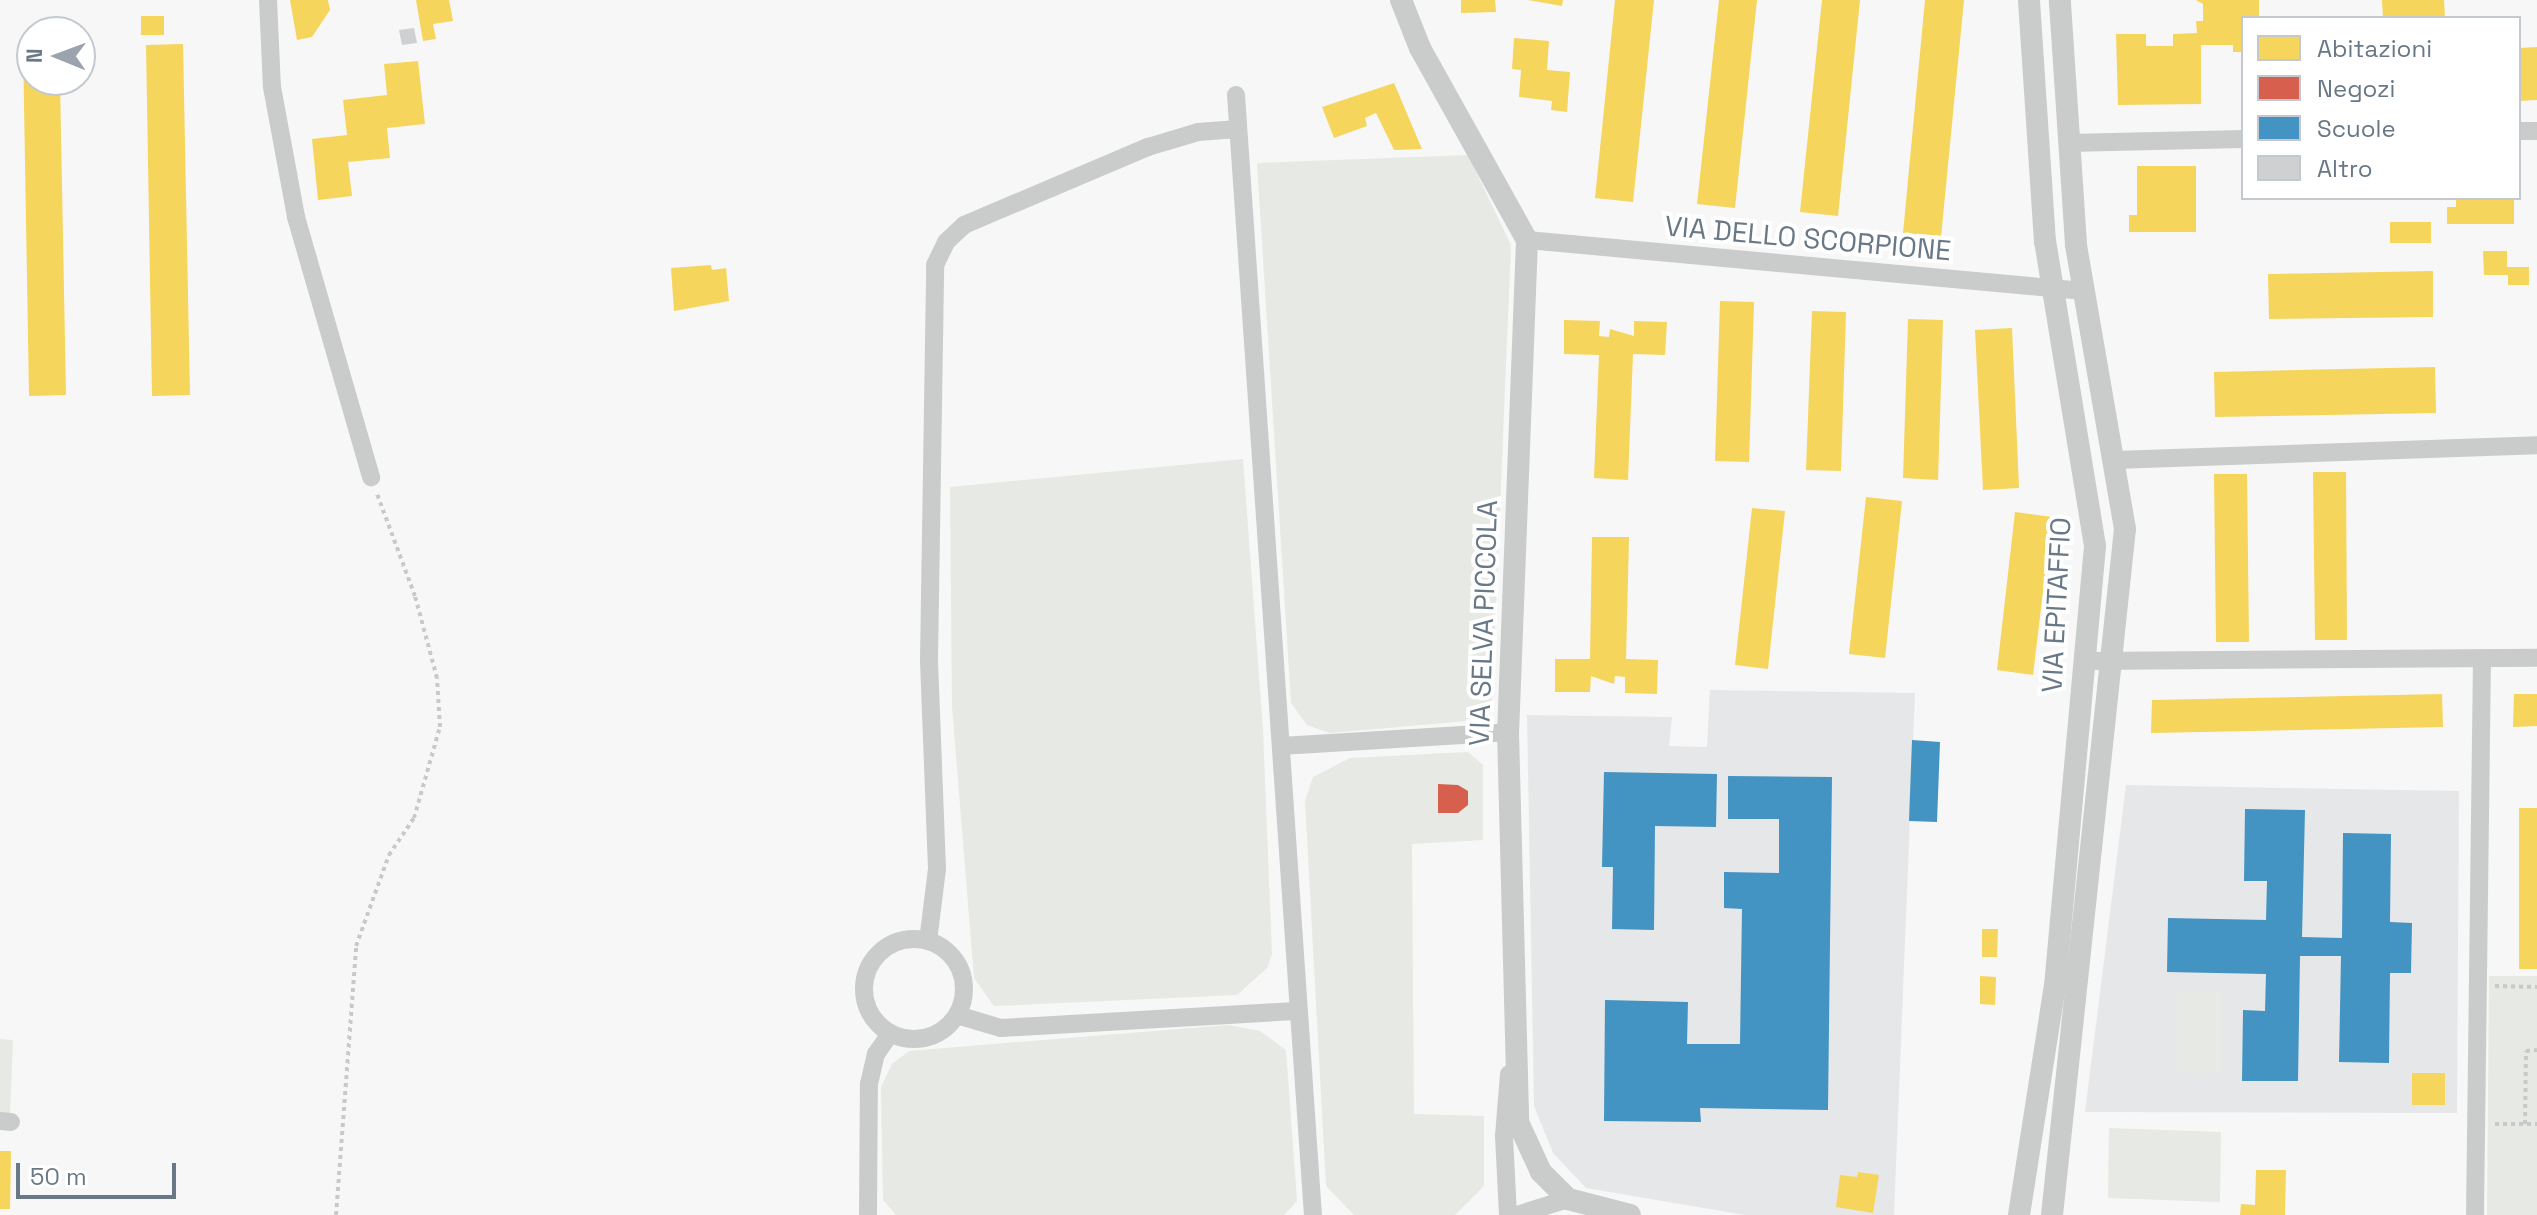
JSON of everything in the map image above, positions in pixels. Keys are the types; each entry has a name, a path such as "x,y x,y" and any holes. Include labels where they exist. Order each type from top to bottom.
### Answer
{"street":[{"path":"268,0 272,87 296,217 371,477"},
{"path":"1401,0 1415,38 1527,240"},
{"name":"VIA EPITAFFIO","path":"2019,1215 2051,1024 2094,525 2043,220 2029,0"},
{"name":"VIA EPITAFFIO","path":"2052,1215 2125,529 2084,291 2068,143 2060,0"},
{"path":"1236,95 1313,1215"},
{"path":"928,941 937,869 929,660 935,265 946,242 964,225 1148,147 1198,132 1238,129"},
{"path":"2068,143 2241,139"},
{"name":"VIA DELLO SCORPIONE","path":"1527,240 2084,291"},
{"name":"VIA SELVA PICCOLA","path":"1527,240 1508,732 1516,1105 1527,1147 1541,1172 1568,1199"},
{"path":"2115,460 2537,445"},
{"path":"2084,661 2537,658"},
{"path":"2475,1215 2482,659"},
{"path":"1281,746 1508,732"},
{"path":"928,941 952,957 962,974 964,998 957,1015 926,1038 890,1034 867,1005 868,971 878,954 895,943 928,941"},
{"path":"957,1015 1001,1028 1299,1011"},
{"path":"868,1215 869,1084 876,1054 890,1034"},
{"path":"1508,1215 1504,1136 1514,1053"},
{"path":"1517,1215 1568,1199 1630,1215"}],"path":[{"path":"336,1215 356,946 389,855 414,818 440,727 437,678 415,596 371,477"},
{"path":"2489,986 2537,987"},
{"path":"2525,1124 2526,1051 2537,1050"},
{"path":"2488,1124 2537,1124"}],"shaded area":[{"path":"1468,155 1511,245 1492,702 1467,721 1330,733 1307,725 1291,703 1257,163"},
{"path":"1243,459 1263,730 1272,954 1267,968 1237,995 994,1006 974,978 952,706 950,487"},
{"path":"1710,690 1915,693 1894,1215 1745,1215 1586,1188 1553,1153 1534,1106 1527,715 1672,717 1669,746 1707,747"},
{"path":"1468,752 1483,765 1483,840 1412,844 1414,1114 1484,1116 1484,1186 1455,1215 1354,1215 1326,1186 1305,801 1313,777 1350,758"},
{"path":"2126,785 2459,791 2457,1113 2085,1112"},
{"path":"2489,976 2537,976 2537,1215 2487,1215"},
{"path":"2177,991 2222,992 2222,1073 2177,1073"},
{"path":"1228,1025 1260,1031 1286,1050 1297,1201 1284,1215 896,1215 883,1200 881,1087 892,1064 909,1051"},
{"path":"0,1039 13,1040 10,1113 0,1113"},
{"path":"2109,1128 2221,1132 2220,1202 2108,1198"}],"building: Abitazioni":[{"path":"290,0 328,0 330,10 312,37 297,40"},
{"path":"416,0 449,0 453,21 433,24 436,39 423,41"},
{"path":"1461,0 1495,0 1496,12 1461,13"},
{"path":"1528,0 1563,0 1562,6"},
{"path":"1615,0 1654,0 1633,202 1595,198"},
{"path":"1719,0 1757,0 1735,208 1697,204"},
{"path":"1822,0 1860,0 1838,216 1800,212"},
{"path":"1925,0 1964,0 1941,237 1903,233"},
{"path":"2196,0 2259,0 2259,16 2241,16 2241,52 2233,52 2233,45 2201,45 2201,104 2118,105 2116,34 2146,34 2146,46 2173,46 2173,34 2197,33 2196,21 2203,21 2203,4"},
{"path":"2382,0 2444,0 2445,16 2383,16"},
{"path":"141,16 164,16 164,35 141,35"},
{"path":"1514,38 1549,41 1547,70 1570,72 1567,112 1551,110 1552,101 1519,97 1521,70 1512,69"},
{"path":"183,44 190,395 152,396 146,45"},
{"path":"2537,47 2537,100 2521,101 2521,48"},
{"path":"418,61 425,124 387,128 390,158 348,162 352,196 318,200 312,139 347,135 343,100 387,95 384,64"},
{"path":"1394,83 1422,149 1394,150 1376,113 1365,118 1367,126 1334,138 1322,107"},
{"path":"24,96 60,96 66,395 29,396"},
{"path":"2137,166 2196,166 2196,232 2129,232 2129,215 2137,215"},
{"path":"2456,200 2514,200 2514,224 2447,224 2447,207 2456,207"},
{"path":"2390,222 2431,222 2431,243 2390,243"},
{"path":"2483,251 2507,251 2507,267 2529,267 2529,285 2508,285 2508,275 2484,275"},
{"path":"711,265 712,270 726,268 729,301 674,311 671,268"},
{"path":"2433,271 2433,317 2269,319 2268,274"},
{"path":"1720,301 1754,302 1749,462 1715,461"},
{"path":"1812,311 1846,312 1841,471 1806,470"},
{"path":"1908,319 1943,320 1938,480 1903,478"},
{"path":"1564,320 1600,321 1599,336 1609,337 1610,329 1634,336 1634,321 1667,322 1665,355 1633,354 1628,480 1594,478 1599,355 1564,354"},
{"path":"2012,328 2019,488 1983,490 1975,330"},
{"path":"2435,367 2436,413 2215,417 2214,372"},
{"path":"2313,472 2346,472 2347,640 2315,640"},
{"path":"2214,474 2247,474 2249,642 2216,642"},
{"path":"1866,497 1902,501 1885,658 1849,654"},
{"path":"1752,508 1785,511 1768,669 1735,665"},
{"path":"2015,512 2052,517 2033,675 1997,670"},
{"path":"1592,537 1629,537 1626,659 1658,660 1657,694 1625,693 1625,677 1615,676 1614,684 1591,676 1590,692 1555,692 1555,659 1590,659"},
{"path":"2442,694 2443,727 2151,733 2152,700"},
{"path":"2514,694 2537,694 2537,726 2513,727"},
{"path":"2519,808 2537,808 2537,969 2519,969"},
{"path":"1982,929 1998,929 1997,957 1982,957"},
{"path":"1980,976 1996,977 1995,1005 1980,1004"},
{"path":"2412,1073 2445,1073 2445,1105 2412,1105"},
{"path":"0,1151 11,1151 10,1209 0,1209"},
{"path":"2256,1170 2286,1170 2285,1215 2240,1215 2241,1204 2255,1205"},
{"path":"1858,1172 1879,1175 1873,1213 1836,1207 1840,1175 1857,1177"}],"building: Negozi":[{"path":"1438,784 1458,785 1468,791 1468,805 1458,813 1438,813"}],"building: Scuole":[{"path":"1912,740 1940,742 1937,822 1909,821"},
{"path":"1604,772 1717,774 1716,827 1655,826 1654,930 1612,929 1613,867 1602,867"},
{"path":"1728,776 1832,777 1828,1110 1700,1108 1701,1122 1604,1121 1605,1000 1688,1002 1687,1044 1740,1044 1742,909 1724,908 1724,872 1779,873 1779,819 1728,819"},
{"path":"2245,809 2305,810 2302,937 2342,938 2343,833 2391,834 2390,922 2412,923 2411,973 2390,973 2389,1063 2339,1062 2341,956 2300,956 2298,1081 2242,1081 2243,1010 2265,1011 2266,974 2167,972 2168,918 2266,920 2267,881 2244,881"}],"building: Altro":[{"path":"414,28 417,43 402,45 399,30"}]}
